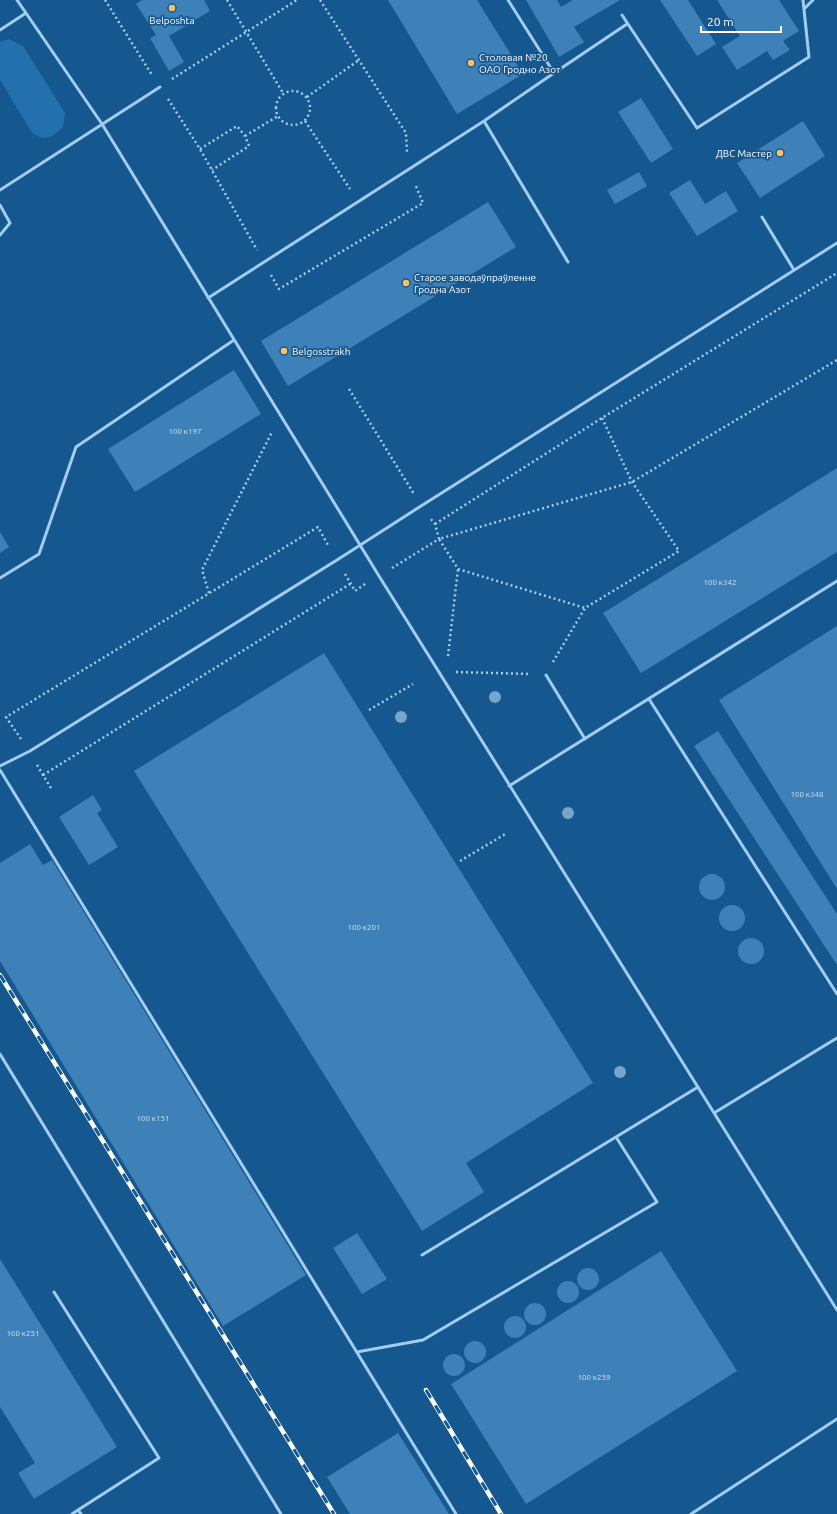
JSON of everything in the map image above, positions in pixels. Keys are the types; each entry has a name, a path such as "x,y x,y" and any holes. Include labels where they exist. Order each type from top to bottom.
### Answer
{"lane":[{"path":"17,0 102,124 361,545 378,576 837,1310"},
{"path":"508,0 554,73"},
{"path":"622,15 697,128 808,57 803,0"},
{"path":"804,9 813,0"},
{"path":"0,30 26,13"},
{"path":"208,298 484,121 628,24"},
{"path":"0,190 160,87"},
{"path":"484,121 568,262"},
{"path":"0,205 10,223 0,235"},
{"path":"762,217 794,270"},
{"path":"0,766 30,751 337,560 837,243"},
{"path":"0,578 39,554 76,447 234,340"},
{"path":"509,786 837,581"},
{"path":"546,675 585,739"},
{"path":"649,699 837,994"},
{"path":"0,770 456,1514"},
{"path":"714,1113 837,1038"},
{"path":"0,1054 281,1514"},
{"path":"422,1255 698,1087"},
{"path":"357,1352 423,1340 657,1202 616,1137"},
{"path":"54,1292 159,1458 72,1514"},
{"path":"691,1514 837,1419"},
{"path":"78,1510 81,1514"}],"path":[{"path":"104,0 200,149 280,289 423,203 408,169 406,133 320,0"},
{"path":"227,0 245,33 283,94"},
{"path":"160,87 297,0"},
{"path":"307,97 359,60"},
{"path":"293,90 303,93 307,97 310,101 311,107 308,118 304,122 293,126 287,124 278,116 276,106 283,94 293,90"},
{"path":"245,136 278,116"},
{"path":"304,122 358,202"},
{"path":"200,149 237,126 245,136 249,146 212,170"},
{"path":"434,524 837,273"},
{"path":"51,788 30,751 6,716 318,527 355,591 439,539 632,482 837,360"},
{"path":"349,389 434,524 439,539 458,569 447,661"},
{"path":"209,593 202,570 281,416"},
{"path":"458,679 454,672 546,675 585,608 679,551 632,482 602,418"},
{"path":"458,569 585,608"},
{"path":"43,775 350,584"},
{"path":"368,710 413,684"},
{"path":"460,861 507,833"}],"shaded area":[{"path":"9,39 23,46 65,113 63,127 52,136 45,138 32,133 0,80 0,42"}],"building":[{"path":"142,0 204,0 210,11 169,36 184,62 169,71 150,38 156,35 136,4"},
{"name":"Столовая №20 ОАО Гродно Азот","path":"388,0 477,0 523,74 457,114"},
{"path":"526,0 557,0 561,7 573,0 620,0 574,27 584,42 559,57"},
{"path":"660,0 688,0 716,44 697,56"},
{"path":"717,0 779,0 799,31 783,41 790,50 773,60 767,51 737,70 722,47 740,36"},
{"path":"641,98 673,149 651,163 618,112"},
{"path":"803,121 825,156 760,198 737,163"},
{"path":"639,172 647,186 615,204 607,190"},
{"path":"690,180 705,204 726,191 738,211 697,236 669,193"},
{"name":"Старое заводаўпраўленне Гродна Азот","path":"488,202 516,247 288,386 261,341"},
{"path":"234,370 261,414 135,492 108,449"},
{"path":"837,468 837,552 641,673 603,613"},
{"path":"0,532 9,547 0,553"},
{"path":"837,626 837,889 719,700"},
{"path":"324,653 593,1083 466,1163 484,1192 422,1231 134,771"},
{"path":"718,731 837,914 837,965 694,746"},
{"path":"93,795 102,810 97,813 118,847 89,865 59,817"},
{"path":"30,844 43,865 52,860 306,1275 223,1326 0,961 0,863"},
{"path":"712,874 721,878 725,887 721,896 712,900 703,896 699,887 703,878"},
{"path":"732,905 741,909 745,918 741,927 732,931 723,927 719,918 723,909"},
{"path":"751,938 760,942 764,951 760,960 751,964 742,960 738,951 742,942"},
{"path":"357,1233 387,1279 362,1294 333,1248"},
{"path":"661,1251 737,1371 526,1504 451,1384"},
{"path":"0,1259 117,1447 34,1499 18,1473 35,1463 0,1407"},
{"path":"588,1268 596,1271 599,1279 596,1287 588,1290 580,1287 577,1279 580,1271"},
{"path":"568,1281 576,1284 579,1292 576,1300 568,1303 560,1300 557,1292 560,1284"},
{"path":"535,1303 543,1306 546,1314 543,1322 535,1325 527,1322 524,1314 527,1306"},
{"path":"515,1316 523,1319 526,1327 523,1335 515,1338 507,1335 504,1327 507,1319"},
{"path":"475,1341 483,1344 486,1352 483,1360 475,1363 467,1360 464,1352 467,1344"},
{"path":"454,1354 462,1357 465,1365 462,1373 454,1376 446,1373 443,1365 446,1357"},
{"path":"398,1433 449,1514 350,1514 327,1477"}],"railway":[{"path":"0,975 334,1514"},
{"path":"426,1390 501,1514"}],"place":[{"name":"Belposhta","path":"172,8"},
{"name":"Столовая №20 ОАО Гродно Азот","path":"471,63"},
{"name":"ДВС Мастер","path":"780,153"},
{"name":"Старое заводаўпраўленне Гродна Азот","path":"406,283"},
{"name":"Belgosstrakh","path":"284,351"}]}
